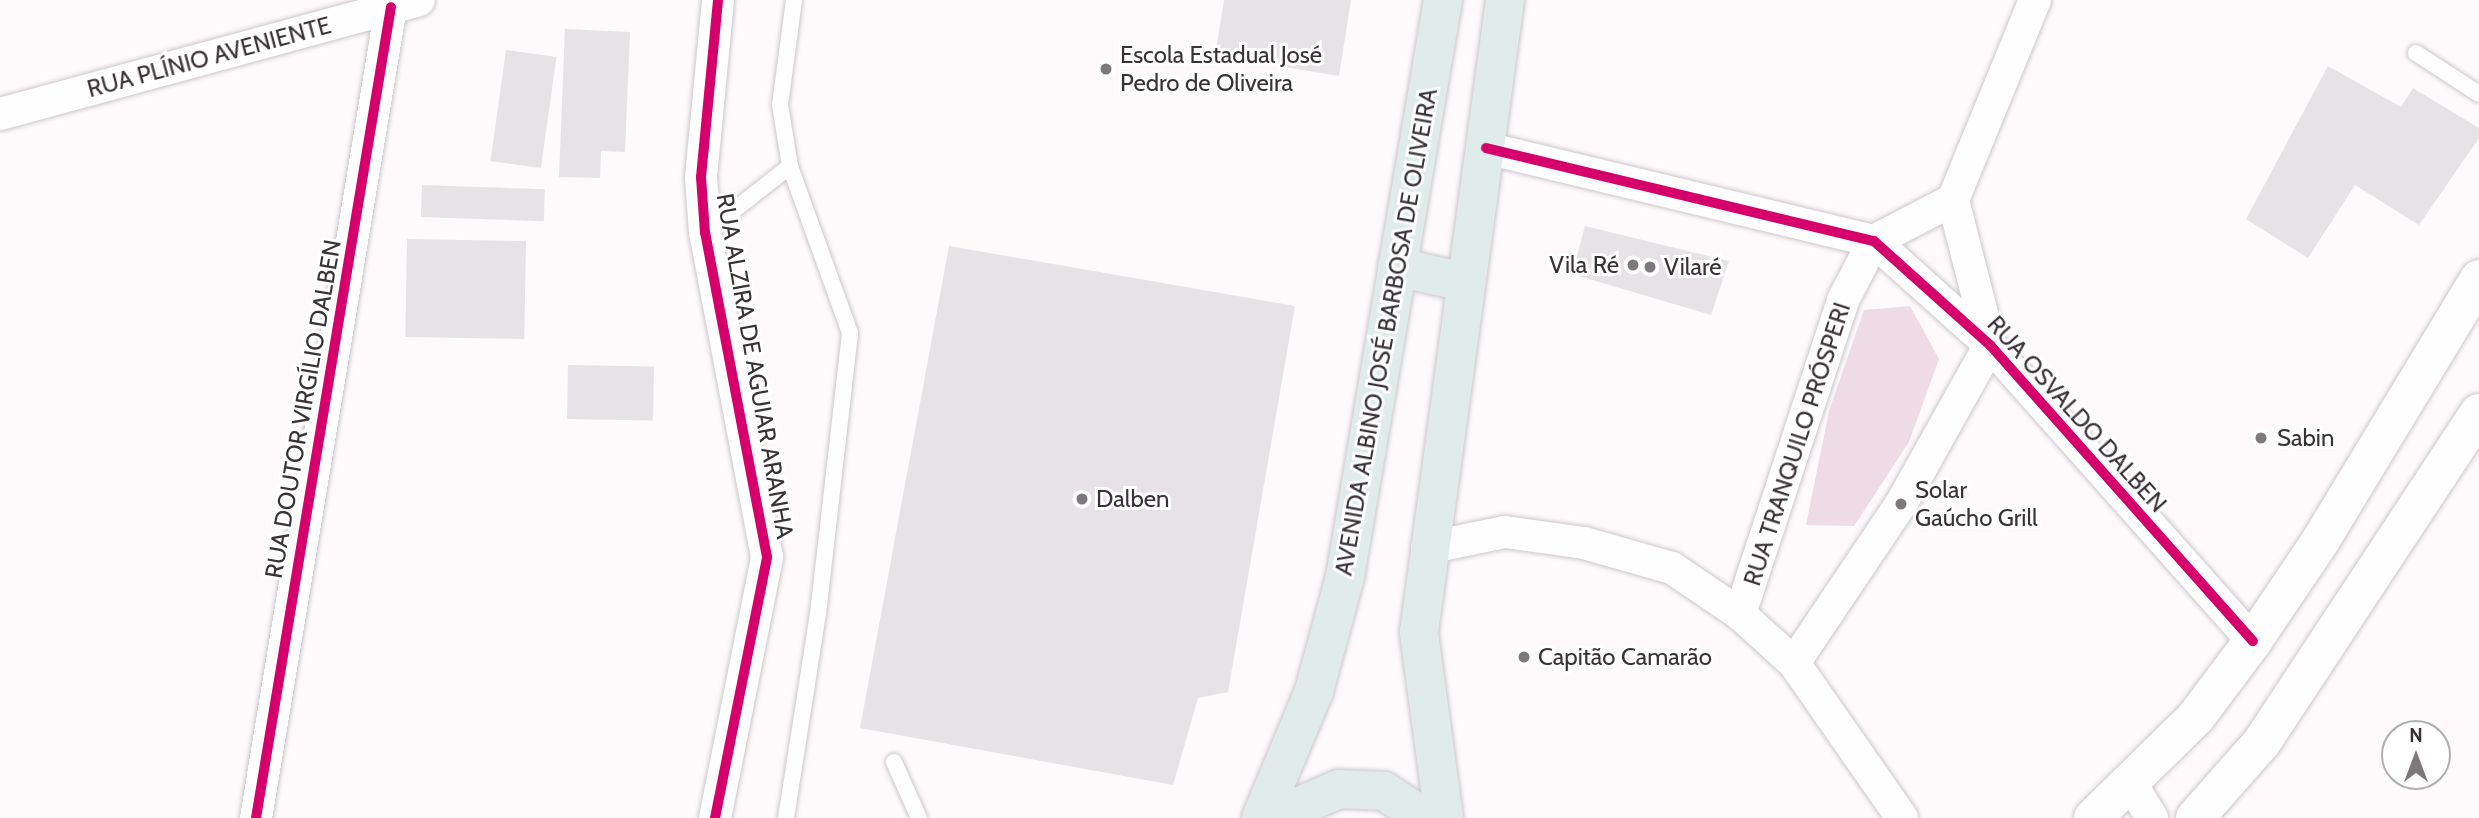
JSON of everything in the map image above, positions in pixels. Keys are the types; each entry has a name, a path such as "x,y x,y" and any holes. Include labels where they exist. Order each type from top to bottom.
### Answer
{"main road":[{"name":"AVENIDA ALBINO JOSÉ BARBOSA DE OLIVEIRA","path":"1261,818 1314,691 1345,577 1443,0"},
{"path":"1444,818 1419,632 1427,548 1505,0"},
{"path":"1397,267 1464,282"},
{"path":"2093,818 2131,784 2196,717 2253,641 2321,540 2479,278"},
{"path":"2195,818 2262,743 2479,413"},
{"path":"1272,818 1339,789 1384,790 1425,818"}],"street":[{"name":"RUA ALZIRA DE AGUIAR ARANHA","path":"715,818 767,557 705,233 701,177 718,0"},
{"path":"1794,663 1901,504 1990,345 1953,200 2035,0"},
{"name":"RUA PLÍNIO AVENIENTE","path":"0,114 405,3"},
{"name":"RUA DOUTOR VIRGÍLIO DALBEN","path":"256,818 405,3"},
{"name":"RUA OSVALDO DALBEN","path":"1486,148 1874,241 1990,345 2253,641"},
{"path":"1874,241 1953,200"},
{"name":"RUA TRANQUILO PRÓSPERI","path":"1740,614 1815,376 1843,300 1874,241"},
{"path":"1427,548 1505,533 1584,543 1672,568 1740,614 1794,663 1902,818"},
{"path":"2131,784 2152,818"}],"lane":[{"path":"786,818 818,614 850,333 790,166 780,105 794,0"},
{"path":"2416,53 2479,94"},
{"path":"705,233 790,166"},
{"path":"894,762 919,818"}],"shaded area":[{"path":"1910,306 1939,359 1909,442 1854,526 1806,525 1829,411 1864,310"}],"building":[{"path":"1224,0 1351,0 1339,76 1215,56"},
{"path":"565,29 630,32 625,152 601,151 600,178 559,177"},
{"path":"506,50 557,57 541,168 490,161"},
{"path":"2328,66 2401,107 2413,88 2479,128 2479,138 2419,225 2355,185 2308,258 2246,219"},
{"path":"422,185 545,189 544,221 421,217"},
{"name":"Vilaré","path":"1585,226 1729,261 1711,315 1572,274"},
{"path":"407,239 526,241 524,339 405,337"},
{"name":"Dalben","path":"949,246 1295,306 1228,692 1198,698 1173,785 860,728"},
{"path":"568,365 654,367 653,420 567,419"}],"cycle path":[{"path":"715,818 767,557 705,233 701,177 718,0"},
{"path":"256,818 391,7"},
{"path":"1486,148 1874,241 1990,345 2253,641"}],"place":[{"name":"Escola Estadual José Pedro de Oliveira","path":"1106,69"},
{"name":"Vila Ré","path":"1633,265"},
{"name":"Vilaré","path":"1650,267"},
{"name":"Sabin","path":"2261,438"},
{"name":"Dalben","path":"1082,499"},
{"name":"Solar Gaúcho Grill","path":"1901,504"},
{"name":"Capitão Camarão","path":"1524,657"}]}
